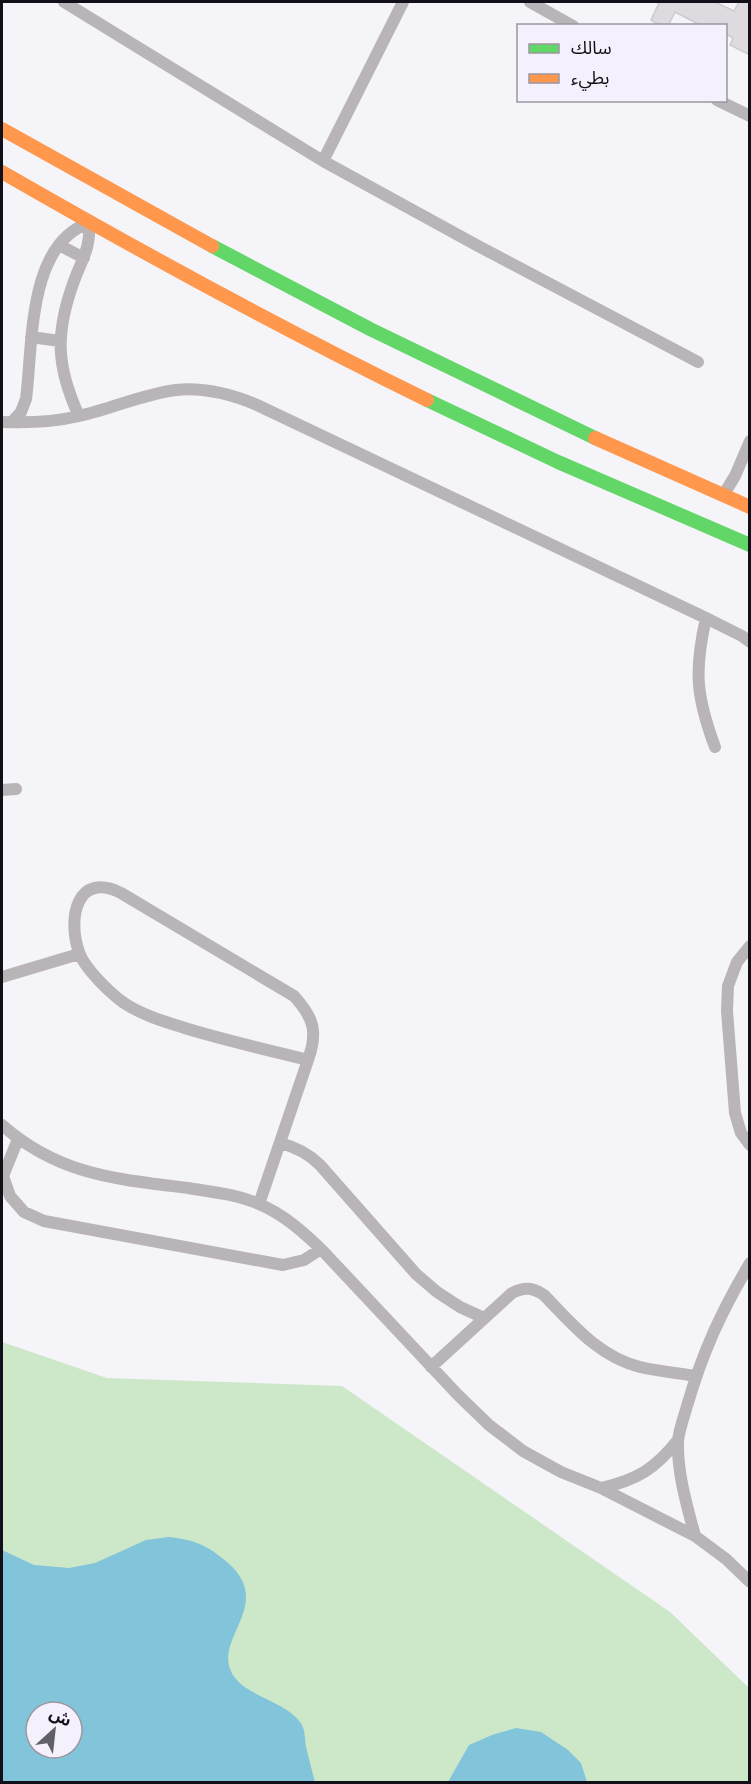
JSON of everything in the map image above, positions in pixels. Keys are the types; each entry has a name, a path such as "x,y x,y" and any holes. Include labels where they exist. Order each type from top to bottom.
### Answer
{"street":[{"path":"2,129 103,198 586,434 750,507"},
{"path":"2,172 146,256 447,411 569,468 750,545"},
{"path":"89,223 103,198"}],"lane":[{"path":"64,2 323,161 480,248 698,362"},
{"path":"323,161 403,2"},
{"path":"530,2 569,24"},
{"path":"721,102 750,116"},
{"path":"7,422 21,412 26,399 33,313 47,266 66,236 76,227 89,223 89,247 68,298 60,341 61,367 68,392 79,416"},
{"path":"59,245 84,258"},
{"path":"31,337 60,341"},
{"path":"7,422 44,422 79,416 176,390 204,390 231,394 706,618 750,642"},
{"path":"723,495 735,476 750,441"},
{"path":"706,618 699,650 698,683 703,716 715,747"},
{"path":"2,790 16,789"},
{"path":"258,1204 314,1043 313,1025 306,1009 294,996 109,887 95,888 83,894 76,906 75,937 80,954 98,980 124,1002 156,1019 224,1040 308,1060"},
{"path":"750,946 737,962 728,986 727,1011 735,1113 741,1133 750,1145"},
{"path":"2,977 80,954"},
{"path":"2,1125 18,1139 48,1157 80,1171 225,1194 258,1204 282,1216 303,1231 321,1249 431,1367 489,1425 523,1451 561,1472 601,1488 695,1536 726,1559 750,1582"},
{"path":"18,1139 3,1176 10,1196 24,1212 44,1221 283,1265 304,1260 321,1249"},
{"path":"280,1143 295,1147 320,1165 416,1274 459,1307 484,1318"},
{"path":"695,1536 680,1472 678,1440 709,1339 750,1263"},
{"path":"431,1367 512,1293 522,1288 534,1288 596,1346 616,1358 638,1367 696,1376"},
{"path":"601,1488 624,1483 645,1473 664,1458 678,1440"}],"green space":[{"path":"2,1342 107,1378 342,1386 670,1612 749,1688 749,1782 2,1782"}],"water":[{"path":"169,1537 200,1544 227,1562 241,1578 246,1593 245,1608 229,1650 229,1664 235,1678 242,1685 289,1711 302,1725 315,1782 2,1782 2,1550 34,1565 69,1568 95,1563 146,1540"},
{"path":"516,1728 541,1732 568,1750 581,1763 587,1782 448,1782 469,1745"}],"building":[{"path":"655,2 715,2 734,11 739,2 750,2 750,55 730,45 733,38 727,35 727,24 698,24 675,12 669,24 658,24 651,20 659,3"}],"traffic: fast":[{"path":"212,246 370,329 595,438"},
{"path":"427,400 558,462 750,545"}],"traffic: slow":[{"path":"2,129 212,246"},
{"path":"2,172 212,289 427,400"},
{"path":"595,438 750,507"}]}
